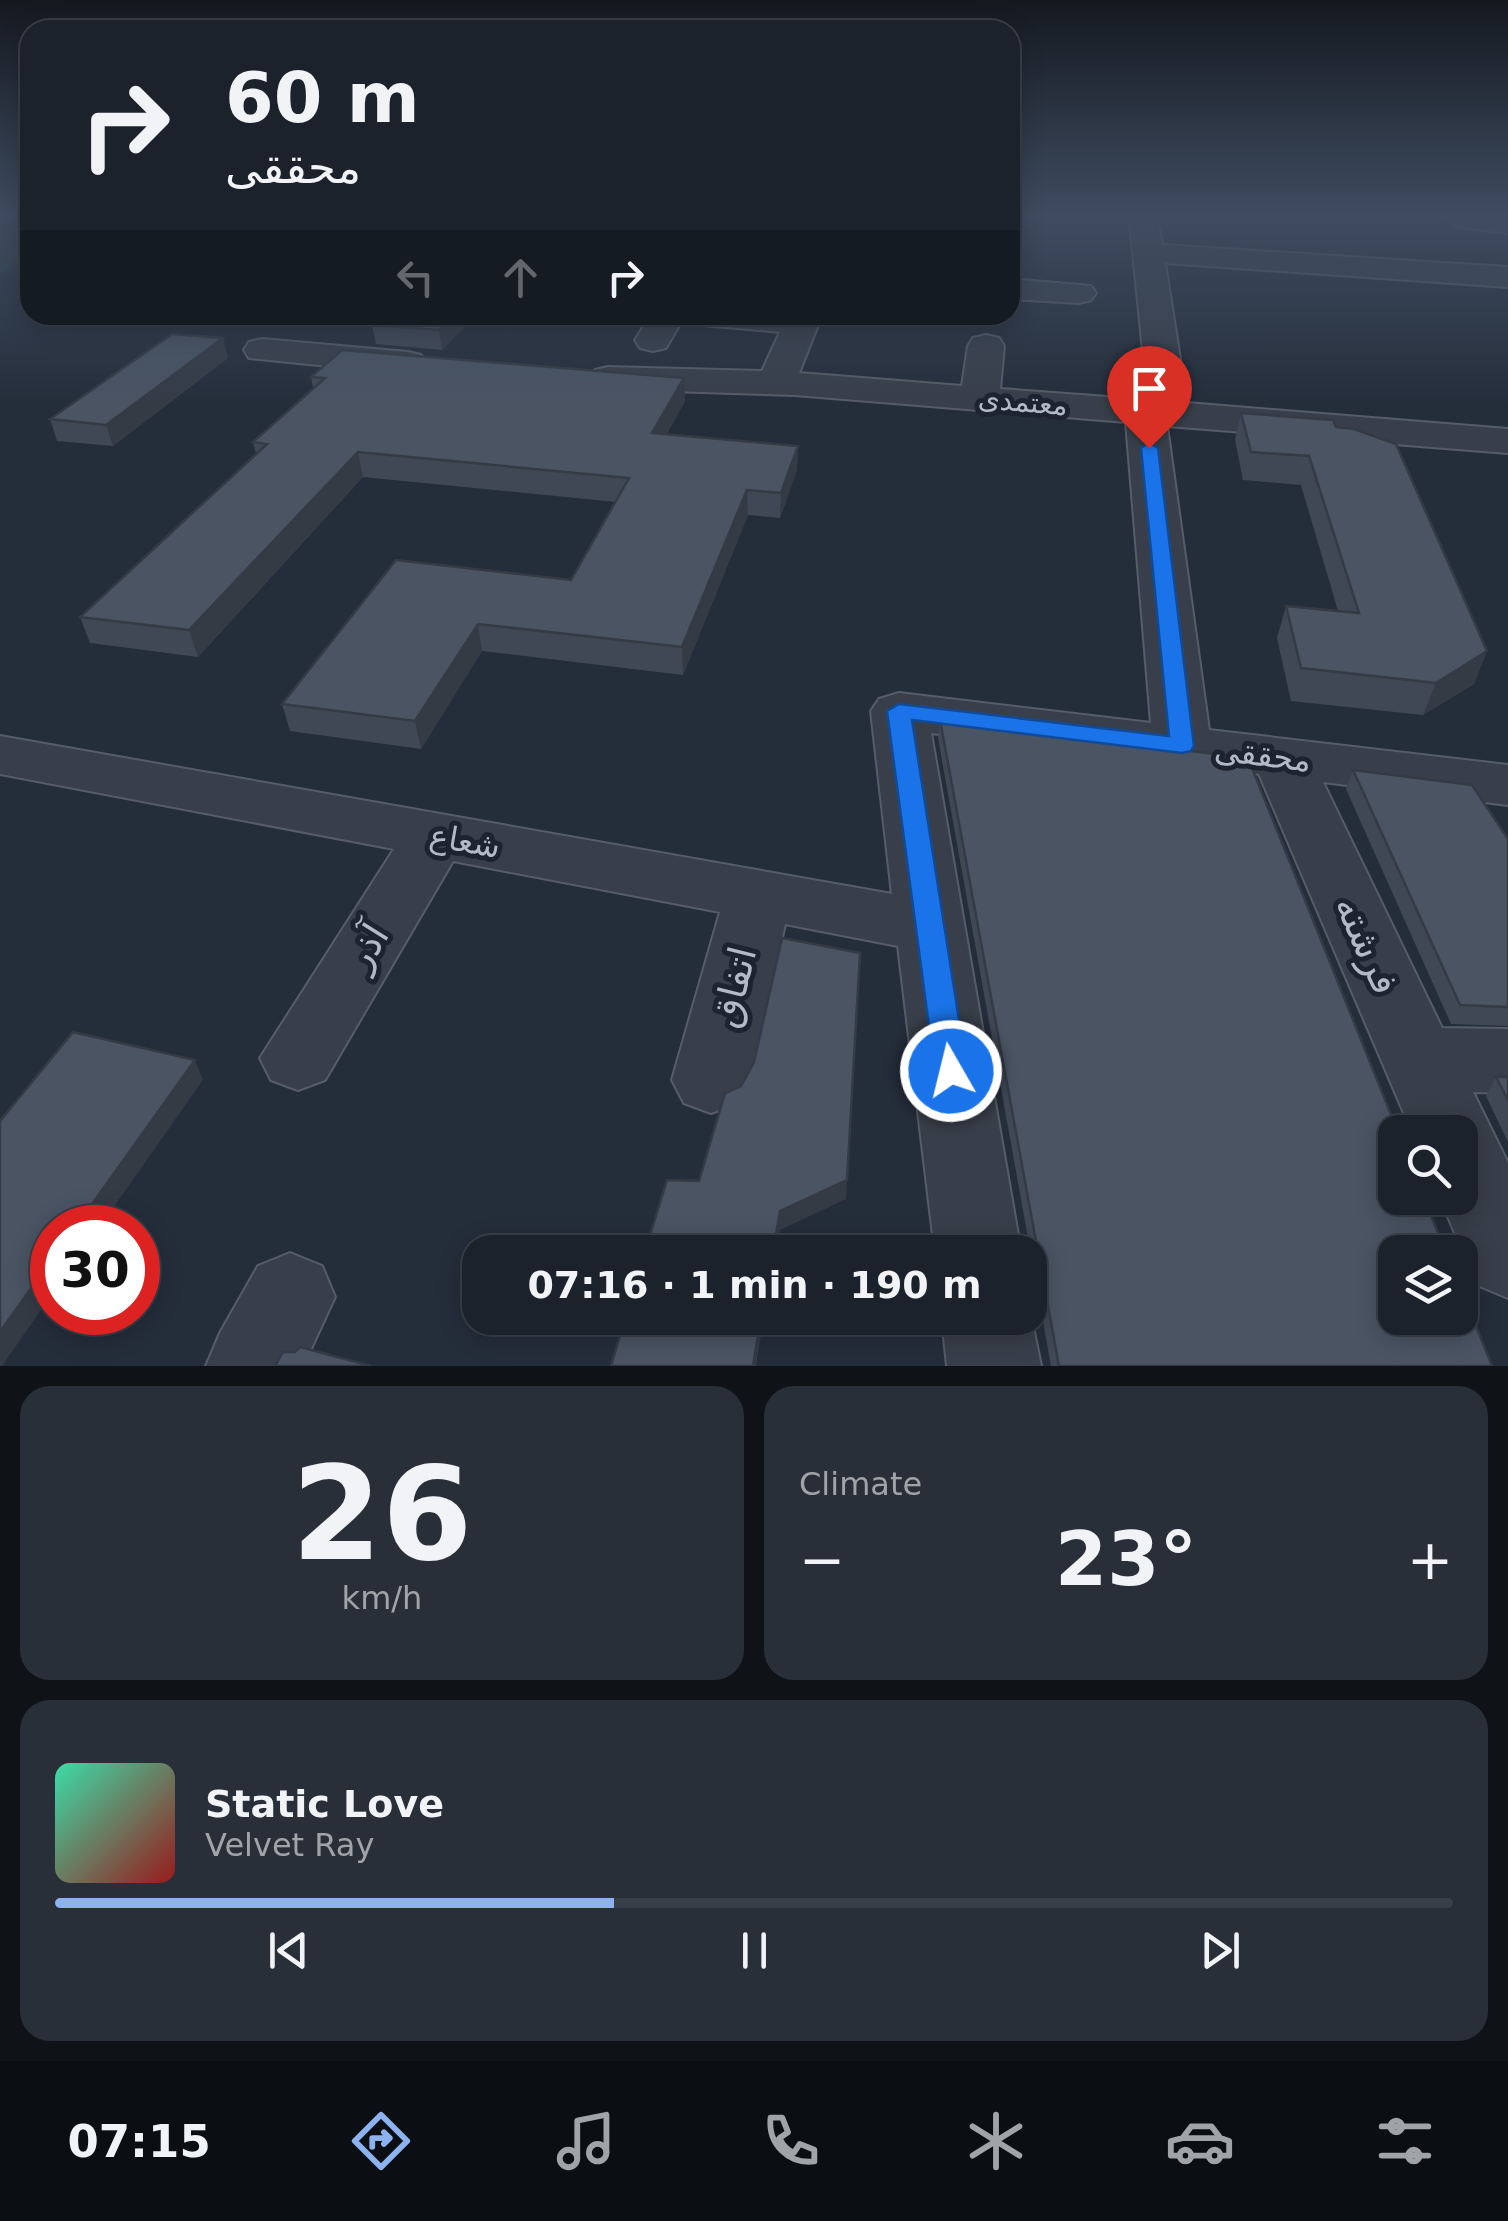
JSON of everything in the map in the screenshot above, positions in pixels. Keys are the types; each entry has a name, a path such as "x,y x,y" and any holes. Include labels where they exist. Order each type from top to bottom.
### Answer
{"street":[{"path":"1149,278 1182,746"},
{"path":"1020,290 1079,293"},
{"path":"786,382 802,325"},
{"path":"980,398 986,346"},
{"path":"262,350 442,366"},
{"name":"معتمدی","path":"578,376 656,382 786,382 1508,440"},
{"path":"1436,394 1459,437"},
{"name":"محققی","path":"930,926 899,711 1508,785"},
{"name":"شعاع","path":"0,755 930,926"},
{"name":"فرشته","path":"1282,758 1444,1115"},
{"name":"آذر","path":"298,1058 436,835"},
{"name":"اتفاق","path":"711,1080 758,894"},
{"path":"930,926 975,1235"},
{"path":"1419,1059 1508,1061"},
{"path":"1478,1190 1508,1256"},
{"path":"989,1335 994,1366"}],"building":[{"path":"372,325 444,325 439,330"},
{"path":"172,334 223,338 106,425 50,419"},
{"path":"342,350 684,378 652,433 798,446 781,493 747,490 682,647 478,624 415,721 282,704 396,560 571,580 629,478 358,452 189,630 80,617 267,444 253,442 325,378 311,377"},
{"path":"1241,413 1333,420 1336,427 1396,444 1487,651 1436,683 1301,668 1286,606 1359,613 1309,456 1251,452"},
{"path":"940,720 1248,758 1391,1115 1378,1115 1378,1215 1431,1215 1439,1235 1378,1235 1378,1335 1478,1335 1478,1331 1492,1366 1059,1366 1047,1301 1047,1235 1035,1235"},
{"path":"1353,770 1472,785 1508,839 1508,1007 1460,1005"},
{"path":"782,938 860,953 847,1180 780,1211 776,1235 650,1235 667,1180 699,1181 725,1093 741,1086 754,1062"},
{"path":"73,1032 195,1060 91,1205 30,1205 30,1290 0,1332 0,1121"},
{"path":"1496,1077 1508,1077 1508,1100"},
{"path":"620,1335 758,1335 753,1366 611,1366"},
{"path":"300,1347 371,1366 275,1366 283,1352 295,1352"}],"route":[{"path":"951,1071 899,711 1182,746 1149,448"}]}
